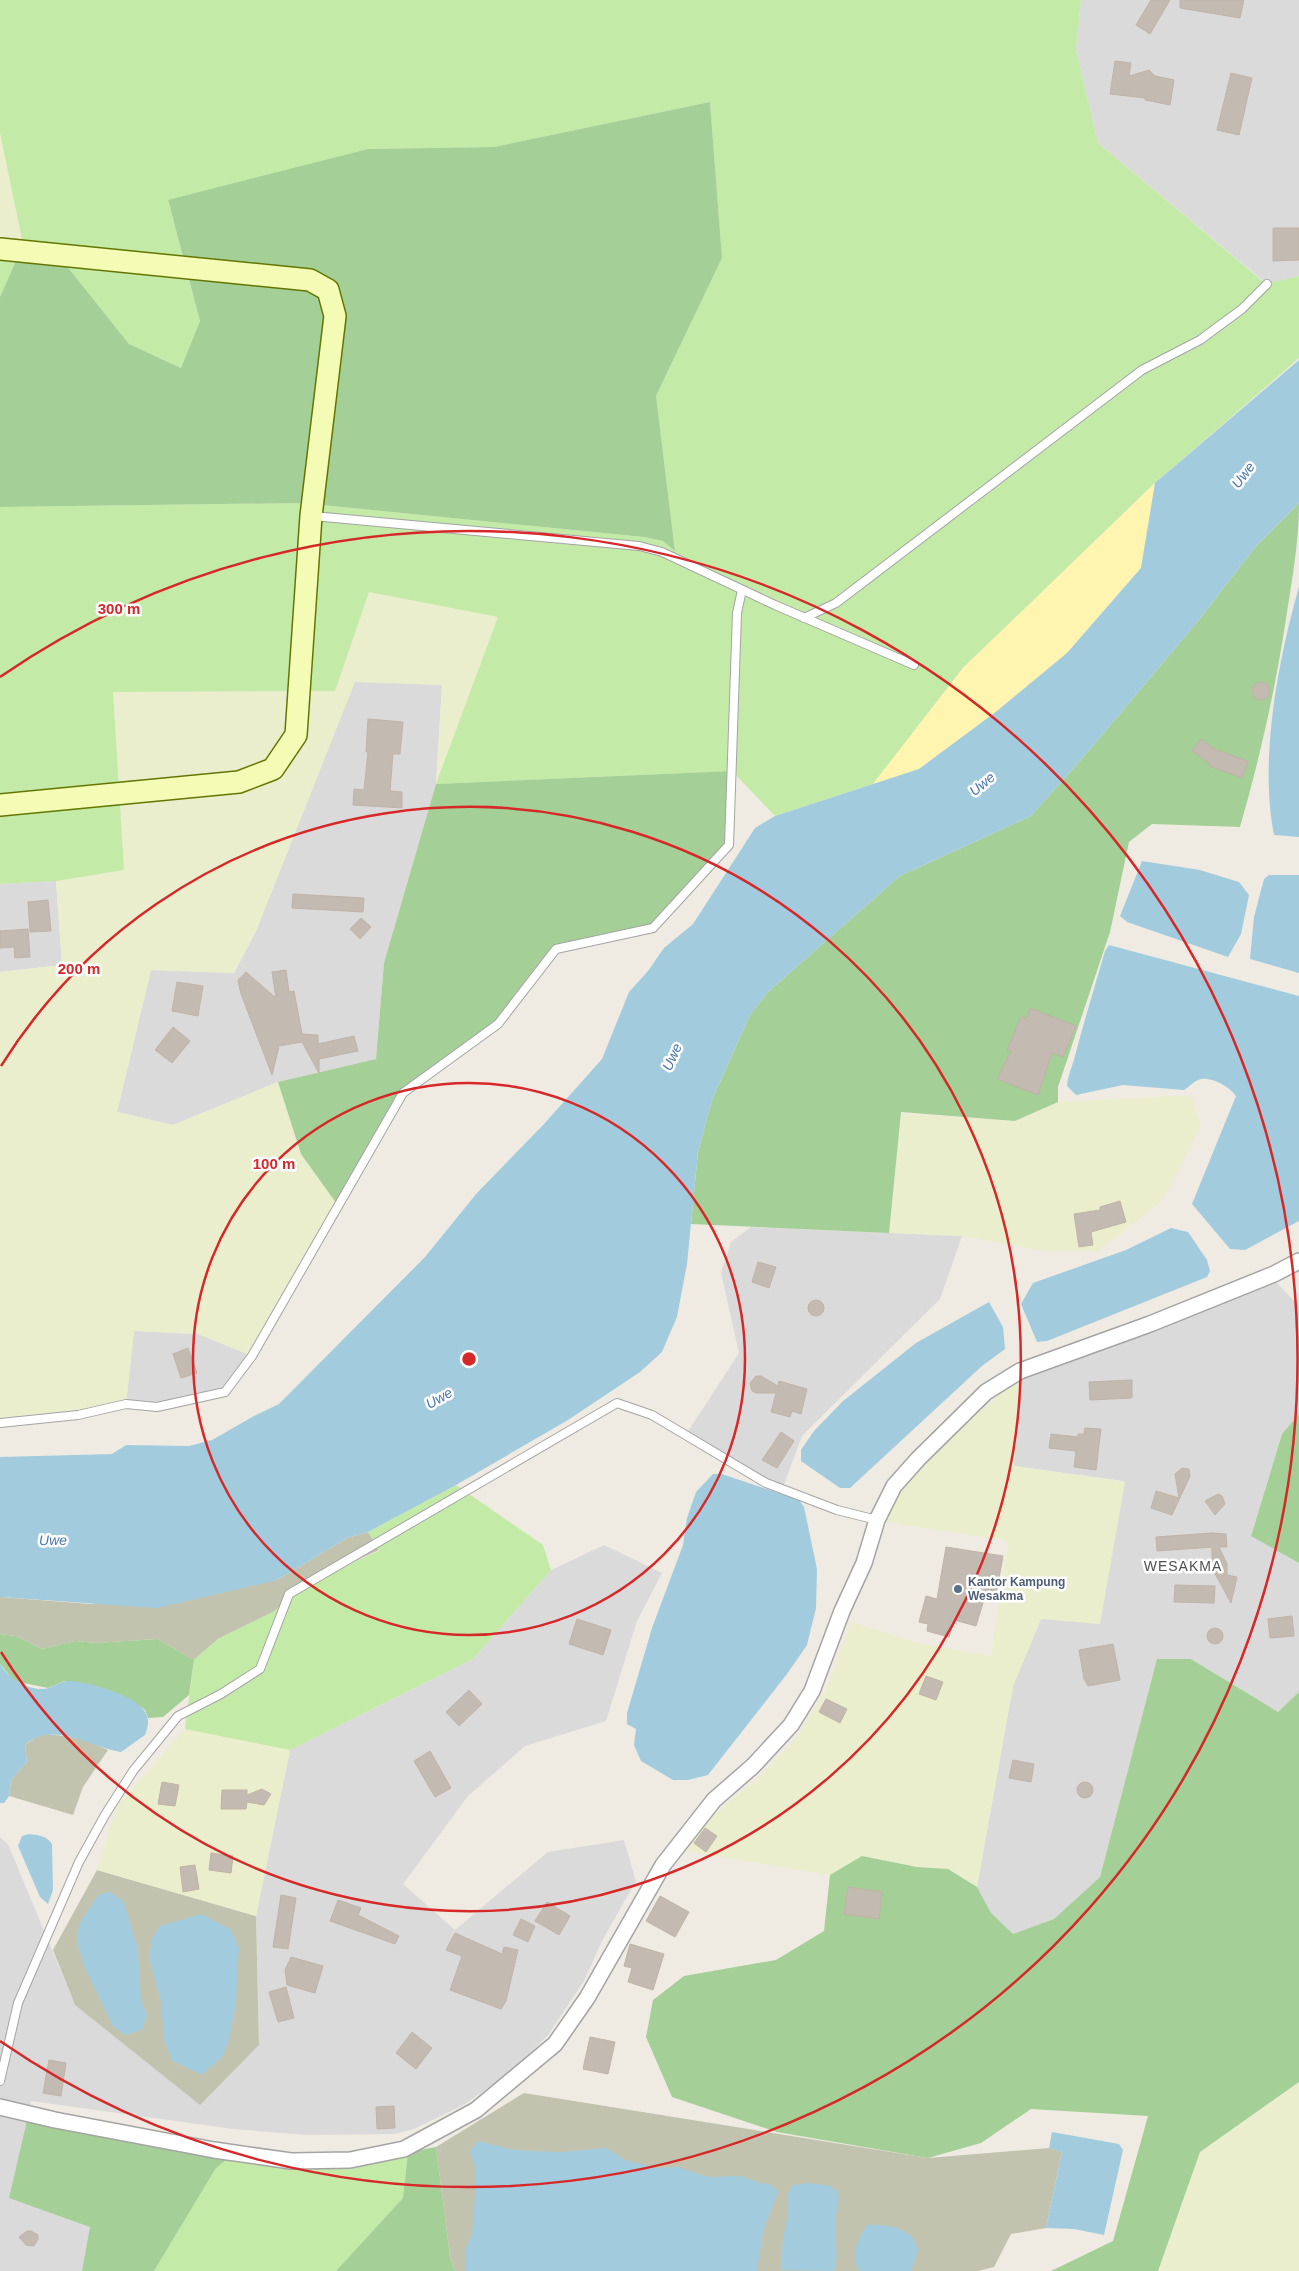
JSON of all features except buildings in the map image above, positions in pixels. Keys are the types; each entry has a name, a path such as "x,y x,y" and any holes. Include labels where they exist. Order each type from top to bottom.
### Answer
{"main road":[{"path":"0,249 310,280 328,290 335,316 311,516 296,735 273,769 239,782 0,805"}],"street":[{"path":"0,2106 55,2120 195,2146 291,2161 350,2160 404,2149 476,2110 555,2044 587,1998 663,1865 714,1800 753,1766 791,1725 815,1682 842,1611 864,1563 877,1520 894,1486 986,1392 1020,1371 1150,1324 1274,1274 1299,1261"}],"lane":[{"path":"804,618 836,603 1142,370 1200,340 1235,314 1266,284"},
{"path":"311,516 639,546 662,552 804,618 914,664"},
{"path":"0,1423 78,1415 126,1404 157,1407 224,1392 252,1356 403,1093 498,1024 556,949 653,928 729,845 737,613 742,590"},
{"path":"0,2080 18,2003 79,1862 105,1815 133,1771 178,1716 221,1694 260,1669 289,1594 617,1402 652,1415 766,1484 837,1510 877,1520"}],"shaded area":[{"path":"1081,0 1299,0 1299,276 1267,284 1098,143 1076,50"},
{"path":"0,133 23,245 0,239"},
{"path":"369,592 498,617 436,784 442,685 355,682 256,931 234,973 151,970 117,1112 173,1125 278,1082 301,1154 339,1207 252,1356 198,1334 134,1331 126,1404 0,1420 0,972 62,965 56,881 124,870 113,692 335,691"},
{"path":"355,681 442,685 436,784 384,963 376,1059 278,1082 173,1125 117,1112 151,970 234,973 256,931"},
{"path":"56,881 62,965 0,972 0,884"},
{"path":"1191,1095 1201,1125 1162,1201 1098,1251 1044,1251 962,1236 889,1233 899,1113 1015,1121 1058,1102"},
{"path":"751,1227 962,1236 940,1299 802,1436 782,1490 685,1436 739,1353 721,1273 731,1242"},
{"path":"1272,1278 1299,1306 1299,1414 1282,1434 1251,1535 1299,1563 1299,1692 1278,1712 1191,1659 1157,1659 1100,1877 1054,1919 1013,1935 991,1913 977,1887 1013,1686 1041,1619 1124,1481 1014,1466 1021,1376"},
{"path":"134,1331 198,1334 252,1356 225,1392 157,1407 126,1404"},
{"path":"1021,1376 1014,1466 1125,1482 1100,1624 1041,1619 1013,1686 977,1887 948,1869 917,1867 862,1856 830,1875 686,1851 702,1824 756,1780 796,1739 826,1690 852,1622 918,1643 991,1656 1008,1541 886,1522 901,1488 927,1458"},
{"path":"368,1532 379,1550 318,1578 273,1612 218,1639 194,1660 157,1639 96,1643 75,1641 42,1649 16,1636 0,1634 0,1597 91,1604 277,1580 347,1538"},
{"path":"604,1545 662,1573 637,1621 606,1721 525,1746 468,1796 403,1884 455,1930 548,1852 624,1840 636,1881 602,1941 584,1981 548,2035 511,2072 465,2104 414,2129 395,2134 307,2135 233,2129 31,2101 30,2108 91,2227 82,2271 0,2271 0,1837 8,1844 75,2005 259,2044 256,1916 290,1750 473,1659 551,1570"},
{"path":"185,1729 290,1750 256,1916 97,1870 117,1806"},
{"path":"47,1734 80,1738 108,1750 83,1787 73,1815 9,1796 11,1780 27,1762 25,1745 39,1735"},
{"path":"97,1870 256,1916 259,2045 200,2105 75,2005 53,1950"},
{"path":"1299,2082 1299,2271 1158,2271 1200,2152"},
{"path":"524,2093 928,2158 1049,2148 1062,2152 1046,2228 1011,2234 994,2267 978,2271 455,2271 450,2257 436,2147"}],"green space":[{"path":"0,0 1081,0 1076,50 1098,143 1266,284 1299,276 1299,358 1155,483 963,668 873,784 775,816 732,771 436,784 498,617 369,592 335,691 113,692 124,870 56,881 0,884 0,507 302,503 644,537 663,541 675,550 656,396 722,258 710,102 494,147 368,149 168,201 200,321 181,368 129,344 54,250 23,245 0,297 0,247 23,244 0,133"},
{"path":"710,102 722,258 656,396 675,551 663,541 644,537 302,503 0,507 0,297 23,245 54,250 129,344 181,368 200,321 168,200 368,149 494,147"},
{"path":"1299,503 1295,561 1277,672 1260,750 1240,827 1152,824 1129,842 1110,932 1058,1087 1058,1102 1015,1121 901,1112 889,1233 691,1224 698,1152 712,1100 750,1015 768,992 900,876 1031,816 1093,746 1198,621 1257,545"},
{"path":"732,771 729,845 653,928 556,949 498,1024 403,1093 339,1207 301,1154 278,1082 376,1059 384,963 436,784"},
{"path":"1299,1414 1299,1563 1251,1536 1282,1434"},
{"path":"456,1485 543,1545 551,1570 473,1659 290,1750 185,1729 194,1660 218,1639 273,1612 318,1578 379,1551 368,1532"},
{"path":"0,1634 16,1636 42,1649 75,1641 96,1643 157,1639 194,1660 189,1695 163,1717 148,1718 145,1710 131,1700 64,1681 48,1688 14,1681 0,1664"},
{"path":"1157,1659 1191,1659 1278,1712 1299,1692 1299,2082 1200,2152 1158,2271 1051,2271 1113,2241 1148,2116 1031,2109 981,2143 928,2158 777,2132 672,2097 646,2037 653,2000 684,1976 776,1960 824,1931 830,1875 862,1856 917,1867 948,1869 977,1887 991,1913 1013,1934 1054,1919 1100,1877"},
{"path":"30,2108 234,2153 216,2168 154,2271 82,2271 90,2227 9,2198"},
{"path":"436,2147 450,2257 455,2271 336,2271 403,2198 408,2152"},
{"path":"408,2152 403,2198 336,2271 154,2271 216,2168 234,2153 288,2167"}],"sand":[{"path":"1155,483 1141,568 1067,653 997,711 919,769 873,784 963,668"}],"water":[{"name":"Uwe","path":"1299,360 1299,503 1257,545 1198,621 1093,746 1031,816 900,876 768,992 750,1015 712,1100 698,1152 687,1264 677,1317 662,1352 640,1372 568,1420 456,1485 368,1532 347,1538 277,1580 157,1608 0,1597 0,1457 112,1454 126,1445 189,1446 212,1440 279,1404 425,1257 477,1193 544,1124 602,1059 629,992 648,971 664,948 693,924 755,828 775,816 919,769 997,711 1067,653 1141,568 1155,483"},
{"path":"1299,587 1299,837 1274,835 1270,806 1269,775 1273,710 1278,678"},
{"path":"1142,861 1200,870 1239,882 1249,895 1241,934 1228,957 1127,922 1120,916"},
{"path":"1269,875 1299,875 1299,973 1250,959 1254,917 1264,879"},
{"path":"1109,945 1299,996 1299,1221 1245,1250 1230,1249 1192,1204 1236,1096 1225,1086 1215,1081 1201,1079 1184,1090 1123,1085 1076,1095 1067,1086 1105,951"},
{"path":"1171,1228 1188,1232 1207,1260 1210,1271 1207,1277 1047,1341 1037,1342 1021,1304 1033,1283 1126,1250"},
{"path":"989,1302 1003,1327 1005,1349 982,1366 850,1488 840,1488 801,1461 801,1450 814,1431 843,1401 916,1343"},
{"path":"713,1474 722,1474 799,1500 804,1507 817,1569 816,1608 807,1645 787,1674 708,1775 688,1780 673,1780 641,1761 634,1745 636,1729 627,1724 627,1713 652,1628 683,1545 687,1518 696,1492"},
{"path":"0,1664 15,1680 28,1687 42,1689 72,1681 101,1687 123,1695 140,1706 145,1712 148,1724 145,1735 121,1752 72,1737 47,1735 36,1738 25,1745 27,1762 11,1780 9,1796 4,1803 0,1803"},
{"path":"29,1834 39,1835 52,1844 53,1890 48,1904 40,1897 18,1846 22,1836"},
{"path":"110,1892 124,1902 138,1950 141,1999 147,2015 142,2030 125,2035 113,2026 84,1966 77,1941 79,1924 98,1895"},
{"path":"201,1914 230,1929 239,1947 236,2003 229,2040 222,2057 202,2075 172,2061 164,2040 161,2002 149,1958 152,1938 160,1926"},
{"path":"1052,2132 1119,2144 1123,2150 1104,2235 1074,2229 1046,2228 1062,2152 1049,2148"},
{"path":"478,2141 509,2149 530,2151 562,2152 606,2148 625,2160 656,2168 678,2167 708,2177 740,2176 760,2183 770,2184 778,2191 763,2232 757,2271 465,2271 465,2249 472,2235 476,2180 476,2171 470,2151"},
{"path":"808,2183 830,2186 838,2192 835,2223 837,2259 834,2271 781,2270 783,2238 788,2216 787,2195 793,2185"},
{"path":"867,2225 889,2226 910,2235 915,2241 917,2248 911,2271 859,2271 855,2259 856,2247"}],"place":[{"name":"Kantor Kampung Wesakma","path":"958,1589"}],"district":[{"name":"WESAKMA","path":"1183,1566"}]}
